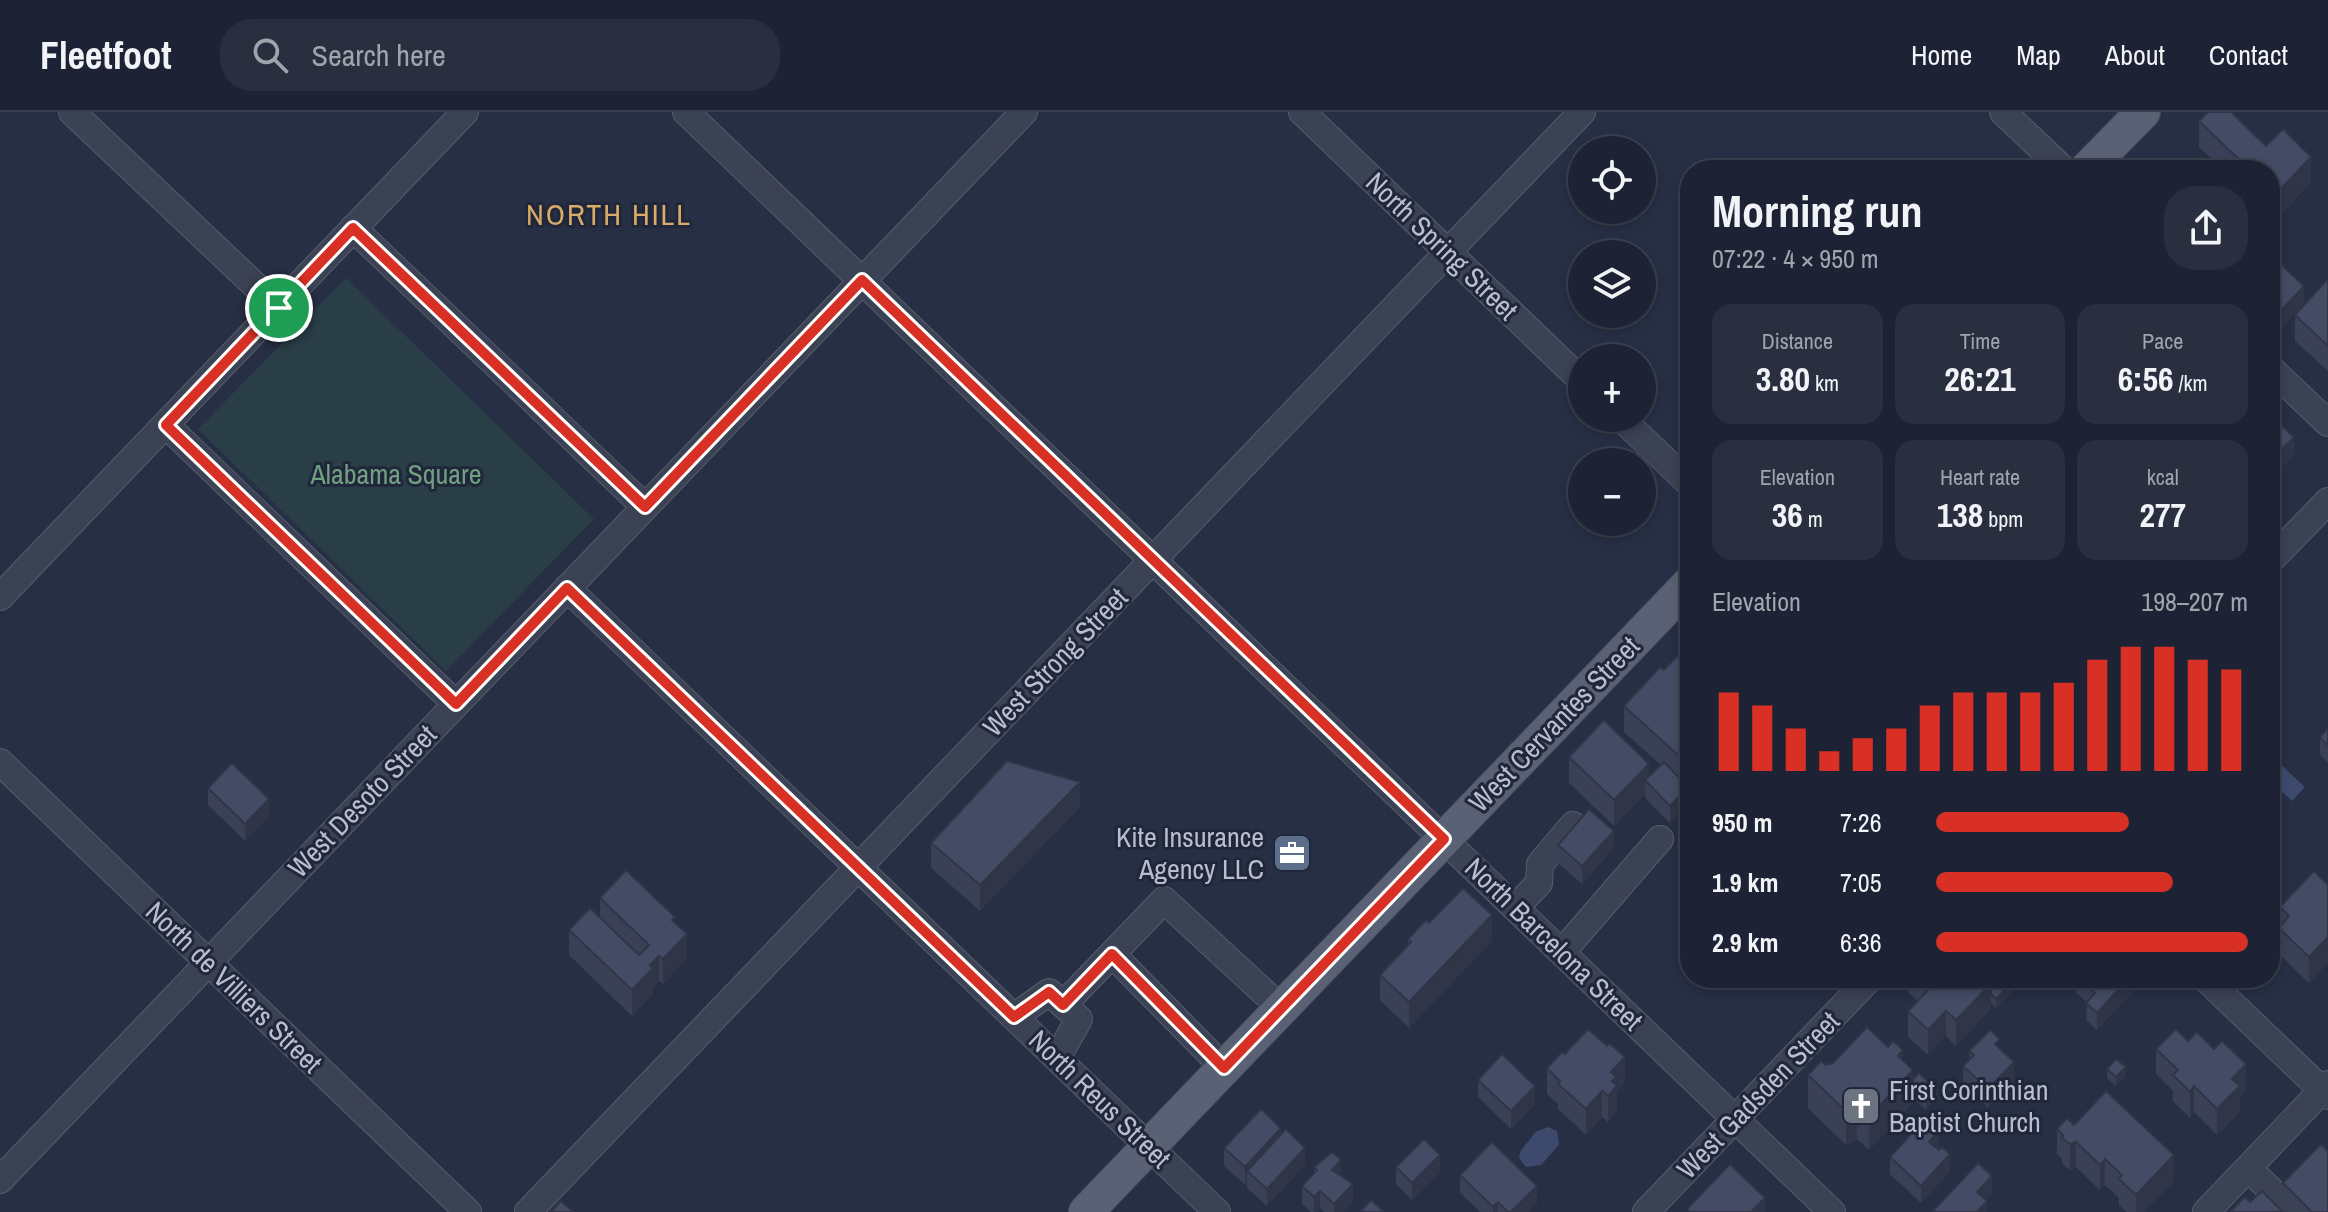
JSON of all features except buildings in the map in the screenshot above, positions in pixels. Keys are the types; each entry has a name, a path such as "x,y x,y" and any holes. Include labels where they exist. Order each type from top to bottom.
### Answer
{"main road":[{"path":"2096,160 2143,112"},
{"name":"West Cervantes Street","path":"1086,1212 1680,593"}],"street":[{"path":"72,112 279,308"},
{"path":"0,597 465,112"},
{"name":"North Barcelona Street","path":"686,112 1832,1212"},
{"name":"West Desoto Street","path":"0,1180 1024,112"},
{"name":"North Spring Street","path":"1302,112 1568,368"},
{"name":"West Strong Street","path":"528,1212 1582,112"},
{"path":"2003,112 2053,160"},
{"path":"353,228 645,507"},
{"path":"2280,377 2328,423"},
{"path":"166,425 456,704"},
{"path":"1636,432 1680,474"},
{"path":"2280,551 2328,501"},
{"name":"North Reus Street","path":"567,588 1217,1212"},
{"name":"North de Villiers Street","path":"0,762 468,1212"},
{"path":"1515,908 1539,883 1540,864 1573,825"},
{"path":"1562,952 1660,839"},
{"path":"1063,1005 1164,900 1281,1008"},
{"path":"1112,954 1224,1068"},
{"name":"West Gadsden Street","path":"1646,1212 1860,988"},
{"path":"2206,1212 2326,1090 2216,988"},
{"path":"1014,1017 1049,992 1079,1019 1057,1058"},
{"path":"2248,1168 2293,1212"}],"green space":[{"name":"Alabama Square","path":"346,278 594,519 446,671 198,429"}],"water":[{"path":"2280,764 2305,787 2292,801 2280,790"},
{"path":"1548,1127 1557,1131 1559,1145 1541,1165 1526,1167 1519,1158 1521,1151 1535,1132"}],"place":[{"name":"Kite Insurance Agency LLC","path":"1292,853"},
{"name":"First Corinthian Baptist Church","path":"1861,1106"}],"district":[{"name":"NORTH HILL","path":"609,215"}],"route":[{"path":"353,228 645,507 862,280 1444,839 1224,1068 1112,954 1063,1005 1049,992 1014,1017 567,588 456,704 166,425 279,308 353,228"}]}
